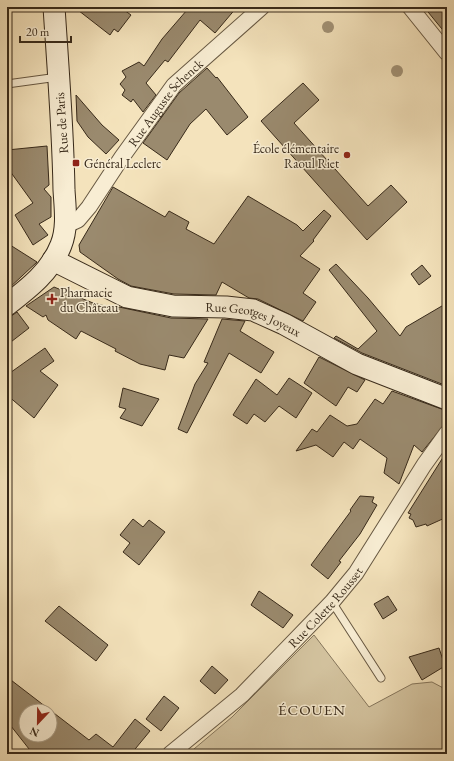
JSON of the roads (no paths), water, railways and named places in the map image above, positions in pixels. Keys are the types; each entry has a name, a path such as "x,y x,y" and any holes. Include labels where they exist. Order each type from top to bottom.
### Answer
{"main road":[{"name":"Rue de Paris","path":"7,305 41,278 62,244 65,226 64,180 54,7"},
{"name":"Rue Georges Joyeux","path":"53,260 88,280 127,297 173,306 226,307 253,310 284,324 357,364 447,399"}],"street":[{"name":"Rue Auguste Schenck","path":"65,226 78,220 89,207 174,85 262,7"},
{"path":"410,7 447,53"},
{"name":"Rue Colette Rousset","path":"170,754 242,696 332,602 356,573 424,465 447,433"}],"lane":[{"path":"7,84 58,77"},
{"path":"332,602 382,678"}],"place":[{"name":"École élémentaire Raoul Riet","path":"347,155"},
{"name":"Général Leclerc","path":"76,163"},
{"name":"Pharmacie du Château","path":"52,299"}],"district":[{"name":"ÉCOUEN","path":"312,710"}]}
